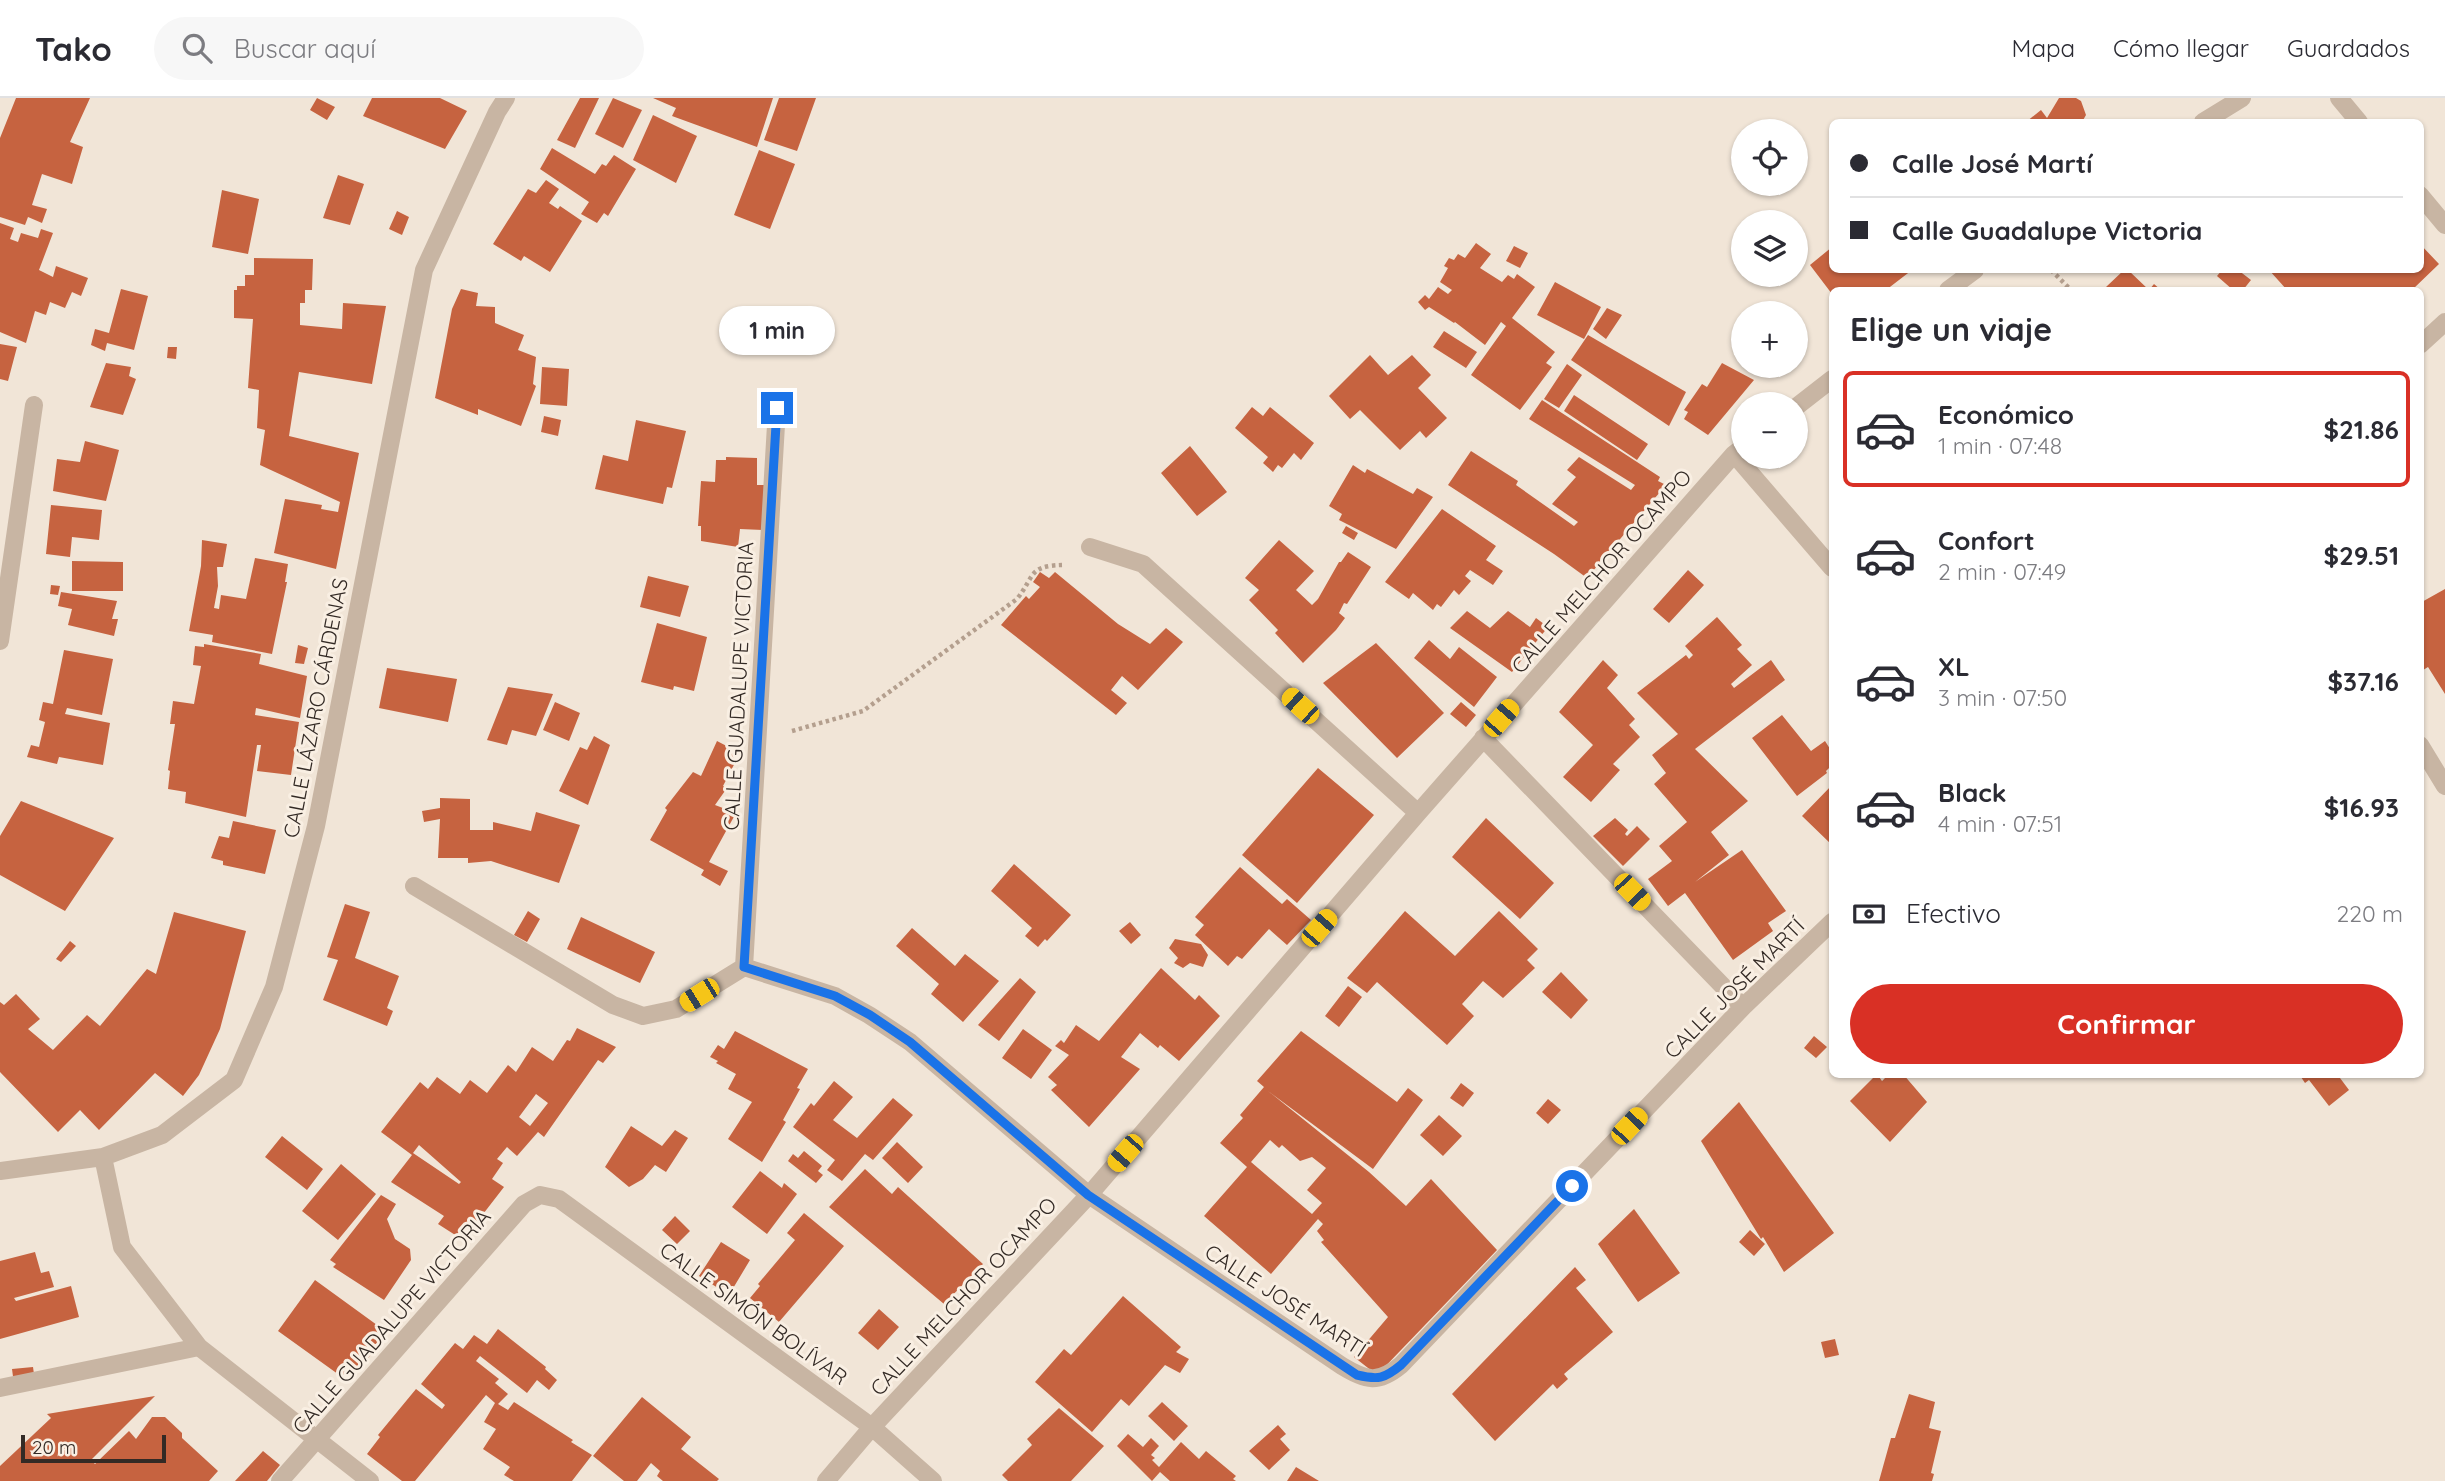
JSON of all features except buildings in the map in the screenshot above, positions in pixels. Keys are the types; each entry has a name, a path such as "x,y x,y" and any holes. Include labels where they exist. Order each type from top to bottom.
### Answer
{"street":[{"name":"CALLE LÁZARO CÁRDENAS","path":"0,1171 103,1157 162,1135 234,1080 274,987 317,826 424,270 506,98"},
{"path":"2208,119 2242,98"},
{"path":"2339,98 2357,119"},
{"path":"2424,200 2445,225"},
{"path":"1952,287 1971,273"},
{"path":"2424,341 2445,323"},
{"path":"1808,398 1829,381"},
{"path":"0,641 34,405"},
{"name":"CALLE GUADALUPE VICTORIA","path":"744,967 777,408"},
{"name":"CALLE MELCHOR OCAMPO","path":"826,1481 872,1427 1088,1195 1483,738 1731,460"},
{"path":"1753,469 1829,564"},
{"path":"1090,547 1143,564 1418,813"},
{"path":"1483,738 1743,1007"},
{"path":"2424,752 2445,786"},
{"path":"414,886 613,1005 643,1017 676,1009 744,967"},
{"name":"CALLE JOSÉ MARTÍ","path":"744,967 835,996 870,1015 910,1042 1088,1195 1357,1375 1370,1378 1387,1377 1420,1345 1743,1007 1829,925"},
{"path":"103,1157 122,1247 199,1347 370,1481"},
{"name":"CALLE GUADALUPE VICTORIA","path":"280,1481 524,1204 540,1195"},
{"name":"CALLE SIMÓN BOLÍVAR","path":"540,1195 559,1199 872,1427 933,1481"},
{"path":"0,1388 199,1347"}],"path":[{"path":"2054,273 2068,287"},
{"path":"757,741 863,711 1017,599 1027,586 1031,574 1044,566 1075,565 1090,547"}],"route":[{"path":"777,408 744,967 835,996 870,1015 910,1042 1088,1195 1357,1375 1370,1378 1387,1377 1401,1365 1572,1186"}]}
